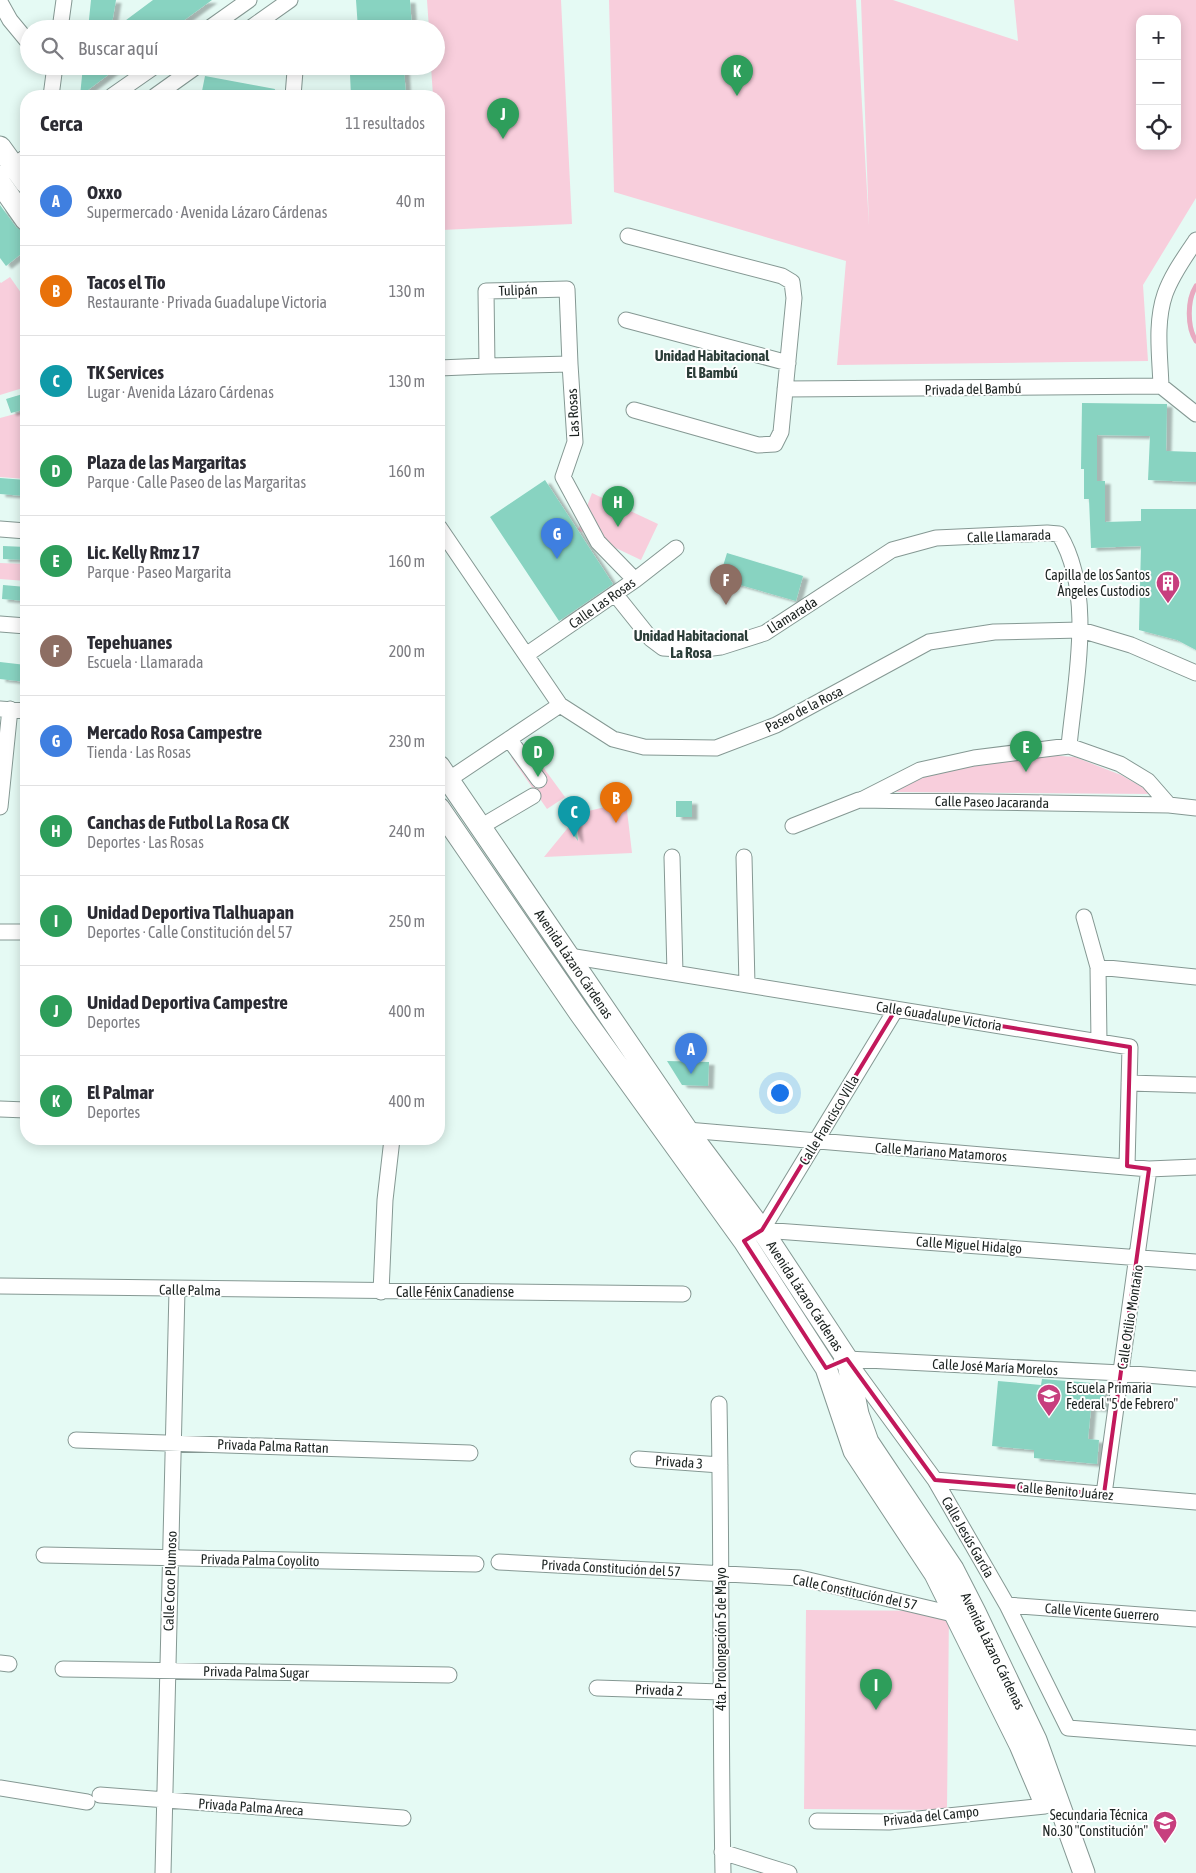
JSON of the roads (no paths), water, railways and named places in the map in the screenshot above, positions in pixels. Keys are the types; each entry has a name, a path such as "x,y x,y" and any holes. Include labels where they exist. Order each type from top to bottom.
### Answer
{"main road":[{"path":"0,147 13,166"},
{"path":"12,190 20,207"},
{"name":"Avenida Lázaro Cárdenas","path":"445,781 482,826 687,1130 753,1236 826,1368 854,1451 935,1574 957,1615 1020,1745 1070,1873"},
{"name":"Avenida Lázaro Cárdenas","path":"445,817 579,1012 847,1359 858,1414 868,1442 953,1569 975,1612 1036,1740 1084,1873"}],"street":[{"path":"61,20 64,0"},
{"path":"221,20 249,0"},
{"path":"270,20 288,1"},
{"path":"0,2 10,20 20,32"},
{"path":"51,90 53,75"},
{"path":"121,90 142,75"},
{"path":"163,90 184,75"},
{"path":"293,90 295,75"},
{"path":"628,236 782,276 792,282 794,298 781,432 775,444 758,445 634,410"},
{"path":"1196,240 1175,271 1165,294 1159,321 1161,386 1196,414"},
{"name":"Tulipán","path":"487,366 486,291 567,289 570,364"},
{"path":"626,320 788,363"},
{"path":"445,368 570,364"},
{"name":"Las Rosas","path":"570,364 575,442 563,477 598,542 635,580"},
{"name":"Privada del Bambú","path":"785,389 1161,386"},
{"path":"0,529 20,531"},
{"name":"Calle Llamarada","path":"892,550 936,538 1059,534 1067,547 1075,576 1080,630"},
{"name":"Paseo de la Rosa","path":"445,537 560,704 613,739 644,747 716,748 776,725 929,642 994,632 1080,630 1132,645 1196,672"},
{"name":"Calle Las Rosas","path":"526,656 635,580 676,548"},
{"name":"Llamarada","path":"614,594 651,639 663,648 695,650 721,647 765,633 892,550"},
{"path":"0,624 20,626"},
{"path":"1069,746 1080,630"},
{"path":"445,775 509,739 560,704"},
{"path":"0,807 5,709 20,710"},
{"path":"509,739 539,780"},
{"path":"859,800 920,770 974,758 1069,746 1120,764 1148,781 1169,805"},
{"path":"482,826 533,796"},
{"name":"Calle Paseo Jacaranda","path":"794,826 859,800 1169,805 1196,808"},
{"path":"672,857 675,973"},
{"path":"744,857 747,985"},
{"path":"1084,917 1098,967 1099,1042"},
{"path":"0,932 20,932"},
{"name":"Calle Guadalupe Victoria","path":"569,956 1130,1047 1129,1083"},
{"path":"1098,967 1196,978"},
{"name":"Calle Francisco Villa","path":"753,1236 816,1142 896,1009"},
{"path":"1127,1166 1129,1083 1196,1085"},
{"path":"0,1109 20,1110"},
{"name":"Calle Mariano Matamoros","path":"687,1130 1149,1168 1196,1167"},
{"name":"Calle Fénix Canadiense","path":"391,1145 385,1200 381,1292 683,1294"},
{"name":"Calle Otilio Montaño","path":"1104,1494 1139,1257 1149,1168"},
{"name":"Calle Miguel Hidalgo","path":"753,1236 1139,1257 1196,1262"},
{"name":"Calle Palma","path":"0,1286 381,1292"},
{"name":"Calle Coco Plumoso","path":"163,1873 177,1290"},
{"name":"Calle José María Morelos","path":"826,1368 847,1359 1121,1373 1196,1379"},
{"name":"Calle Jesús García","path":"847,1359 935,1480 1007,1606 1068,1728 1196,1738"},
{"name":"4ta. Prolongación 5 de Mayo","path":"719,1404 722,1574 720,1692 723,1873"},
{"name":"Privada Palma Rattan","path":"76,1440 470,1453"},
{"name":"Privada 3","path":"638,1459 720,1465"},
{"name":"Calle Benito Juárez","path":"935,1480 1196,1502"},
{"name":"Privada Palma Coyolito","path":"44,1555 476,1564"},
{"name":"Privada Constitución del 57","path":"499,1562 722,1574"},
{"name":"Calle Constitución del 57","path":"722,1574 800,1578 957,1615"},
{"name":"Calle Vicente Guerrero","path":"1007,1606 1196,1619"},
{"name":"Privada Palma Sugar","path":"63,1668 449,1675"},
{"name":"Privada 2","path":"598,1688 720,1692"},
{"name":"Privada Palma Areca","path":"0,1788 94,1799 164,1800 403,1818"},
{"name":"Privada del Campo","path":"816,1821 889,1822 1045,1806"},
{"path":"722,1852 789,1873"}],"waterway":[{"path":"1196,286 1191,299 1189,314 1191,328 1196,341"}],"place":[{"name":"El Palmar","path":"737,96"},
{"name":"Unidad Deportiva Campestre","path":"503,139"},
{"name":"Canchas de Futbol La Rosa CK","path":"618,527"},
{"name":"Mercado Rosa Campestre","path":"557,559"},
{"name":"Capilla de los Santos Ángeles Custodios","path":"1168,604"},
{"name":"Tepehuanes","path":"726,605"},
{"name":"Lic. Kelly Rmz 17","path":"1026,772"},
{"name":"Plaza de las Margaritas","path":"538,777"},
{"name":"Tacos el Tio","path":"616,823"},
{"name":"TK Services","path":"574,837"},
{"name":"Oxxo","path":"691,1074"},
{"name":"Escuela Primaria Federal \"5 de Febrero\"","path":"1049,1417"},
{"name":"Unidad Deportiva Tlalhuapan","path":"876,1710"},
{"name":"Secundaria Técnica No.30 \"Constitución\"","path":"1165,1844"}],"district":[{"name":"Unidad Habitacional El Bambú","path":"712,364"},
{"name":"Unidad Habitacional La Rosa","path":"691,644"}]}
